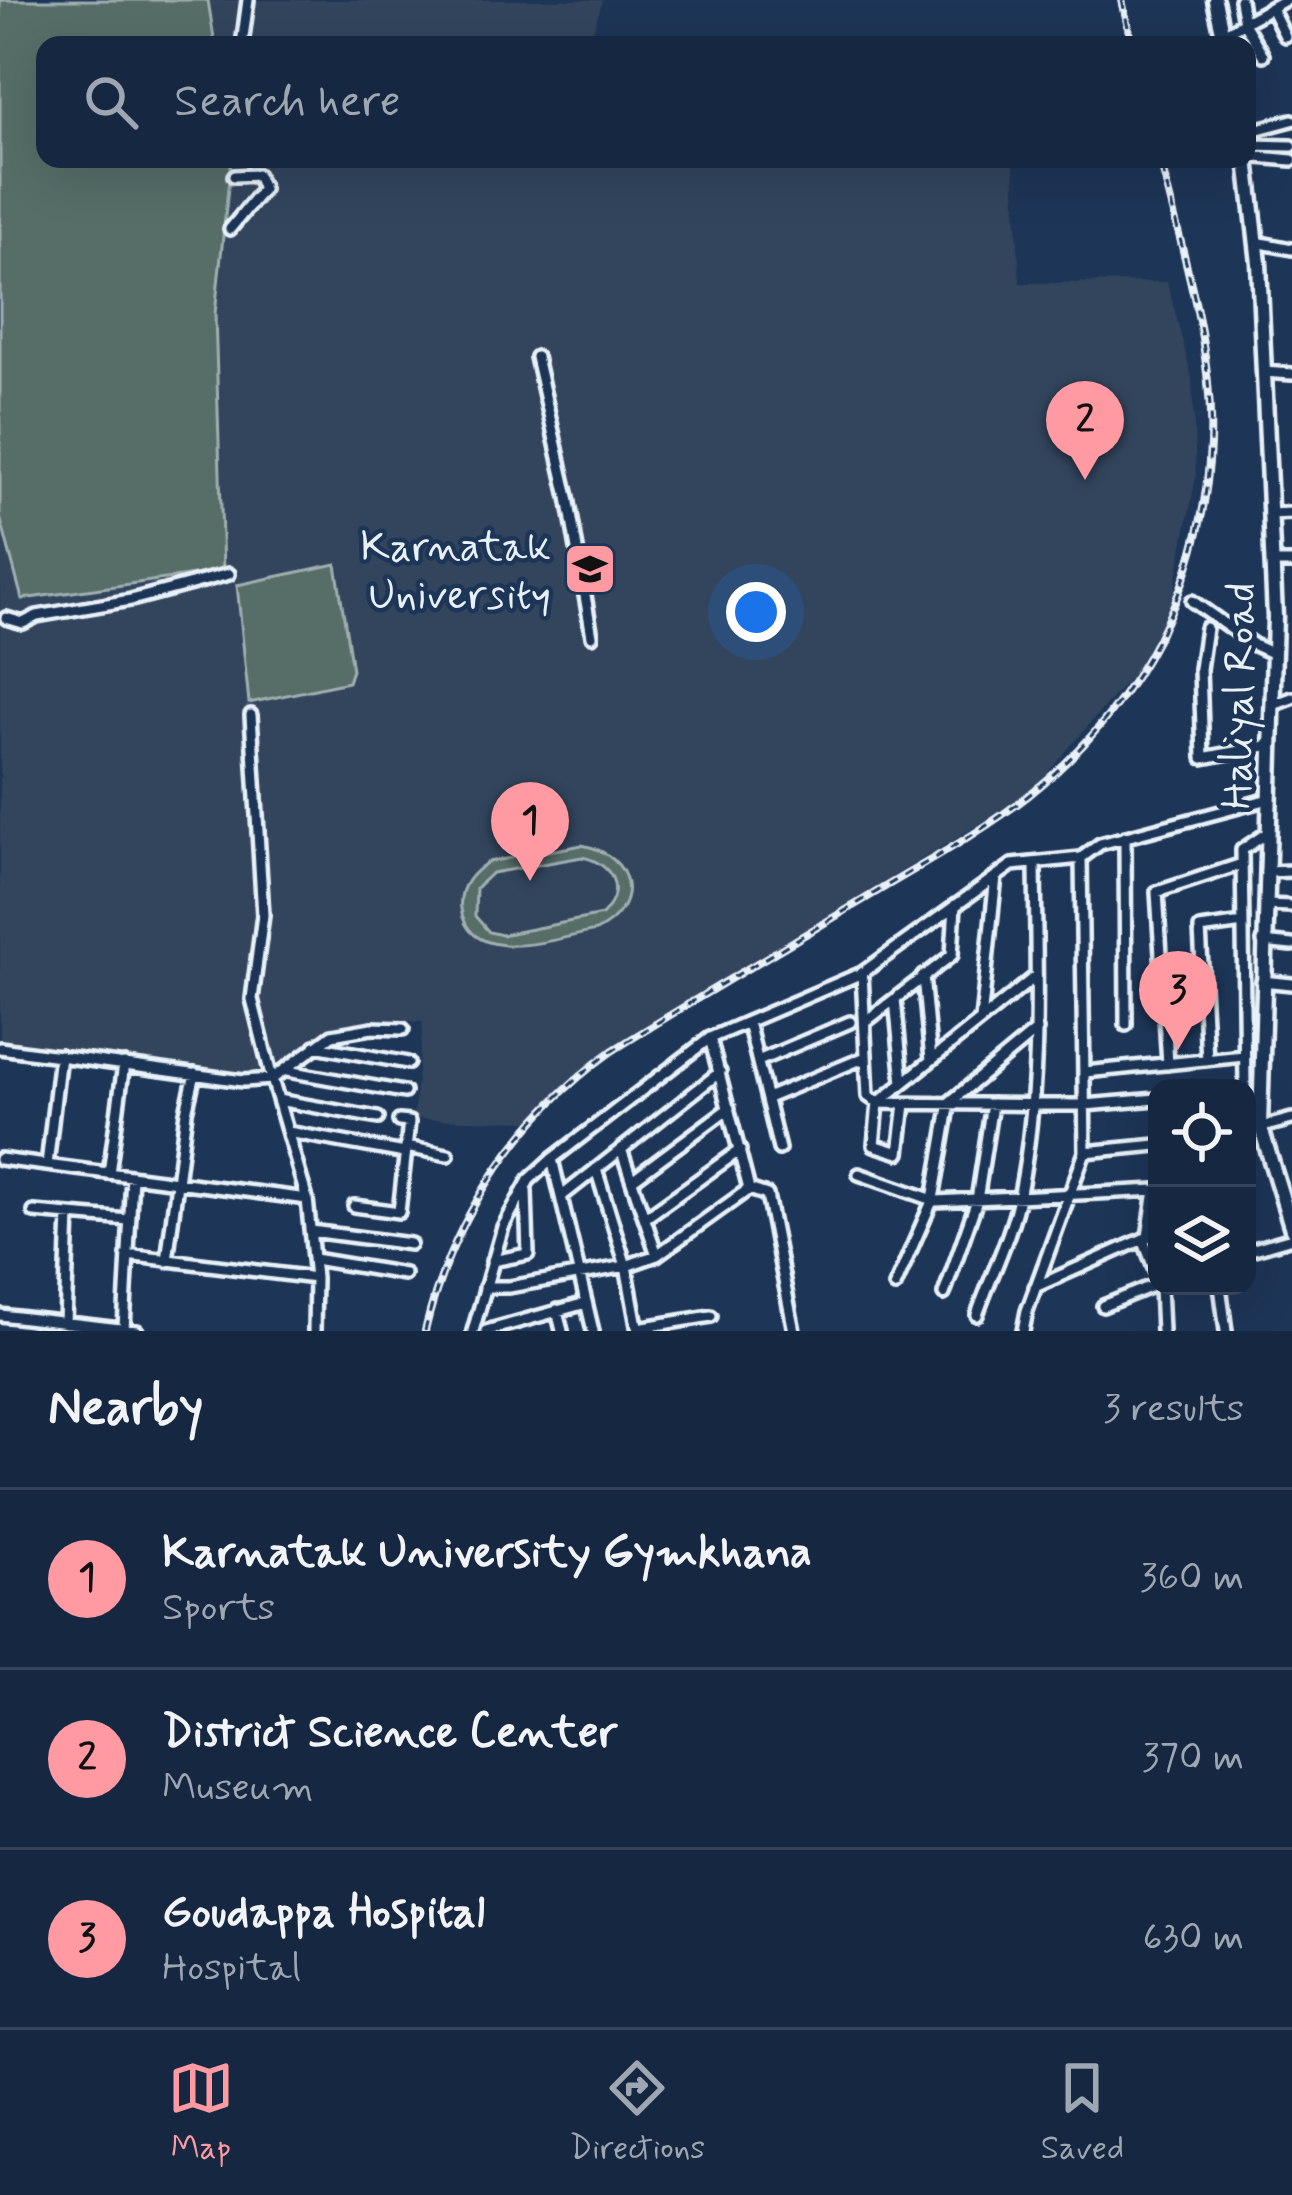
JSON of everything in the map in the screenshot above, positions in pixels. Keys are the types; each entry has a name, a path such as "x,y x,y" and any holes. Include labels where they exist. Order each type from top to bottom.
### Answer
{"main road":[{"path":"1220,2 1224,36"},
{"name":"Haliyal Road","path":"1248,168 1256,242 1274,654 1256,1091"},
{"name":"Haliyal Road","path":"1256,1134 1292,1233"}],"street":[{"path":"243,36 248,0"},
{"path":"1240,0 1252,36"},
{"path":"1228,36 1244,22 1286,0"},
{"path":"1270,8 1285,37"},
{"path":"1256,43 1263,55"},
{"path":"1256,129 1292,120"},
{"path":"1256,145 1292,146"},
{"path":"1256,158 1292,160"},
{"path":"230,229 262,189 257,175 234,176"},
{"path":"1256,242 1292,249"},
{"path":"536,358 568,496 592,636"},
{"path":"1262,372 1292,374"},
{"path":"1269,514 1292,513"},
{"path":"1272,563 1292,563"},
{"path":"6,618 23,623 229,574"},
{"path":"1192,601 1274,654"},
{"path":"1206,628 1200,668 1203,758 1271,745"},
{"path":"1273,705 1292,698"},
{"path":"250,715 262,897 252,999 308,1199 314,1331"},
{"path":"473,1331 503,1227 526,1186 552,1159 710,1039 862,973 1012,865 1081,858 1100,844 1269,799"},
{"path":"1245,1079 1242,850 1267,833"},
{"path":"1125,837 1126,1025"},
{"path":"1023,1331 1084,1152 1081,858"},
{"path":"977,1315 1019,1198 1034,1105 1035,862"},
{"path":"1168,1064 1157,892 1242,864"},
{"path":"1266,872 1292,871"},
{"path":"981,1019 996,876"},
{"path":"865,1022 952,955 955,905"},
{"path":"1264,905 1292,906"},
{"path":"1207,1060 1200,929 1243,923"},
{"path":"1263,942 1292,945"},
{"path":"862,973 868,1096 878,1102 1084,1105 1148,1100"},
{"path":"923,976 931,1060"},
{"path":"905,1104 899,1154 874,1145 878,1102 1036,976"},
{"path":"1262,981 1292,984"},
{"path":"895,999 903,1083"},
{"path":"748,1022 779,1148"},
{"path":"758,1060 850,1022"},
{"path":"0,1048 243,1081 272,1079 332,1035 372,1028 404,1030"},
{"path":"895,1286 933,1199 950,1102 1036,1030"},
{"path":"710,1039 749,1189"},
{"path":"315,1046 409,1063"},
{"path":"47,1165 60,1055"},
{"path":"369,1056 371,1085"},
{"path":"1084,1072 1244,1056"},
{"path":"767,1098 866,1058"},
{"path":"110,1173 124,1064"},
{"path":"286,1071 404,1091"},
{"path":"562,1196 720,1072"},
{"path":"167,1262 195,1074"},
{"path":"278,1100 378,1118"},
{"path":"944,1294 977,1200 992,1104"},
{"path":"632,1180 729,1108"},
{"path":"1256,1128 1292,1119"},
{"path":"353,1206 399,1212 409,1122 399,1121"},
{"path":"288,1132 448,1155"},
{"path":"1084,1152 1148,1145"},
{"path":"621,1149 657,1255"},
{"path":"645,1218 740,1150"},
{"path":"0,1159 308,1199"},
{"path":"552,1159 592,1331"},
{"path":"596,1169 626,1266 638,1330 711,1316"},
{"path":"859,1174 933,1199 1148,1191"},
{"path":"124,1329 132,1176"},
{"path":"492,1261 528,1254 526,1186"},
{"path":"485,1287 626,1266 657,1255 749,1189"},
{"path":"749,1189 767,1195 794,1331"},
{"path":"34,1212 129,1220"},
{"path":"65,1323 69,1215"},
{"path":"311,1231 410,1244"},
{"path":"1256,1247 1292,1233"},
{"path":"1035,1287 1148,1237"},
{"path":"127,1255 315,1278"},
{"path":"314,1258 404,1274"},
{"path":"1103,1306 1148,1286"},
{"path":"1160,1295 1162,1331"},
{"path":"1221,1295 1226,1331"},
{"path":"486,1331 586,1303"},
{"path":"557,1310 562,1331"},
{"path":"0,1315 137,1331"}],"shaded area":[{"name":"Karnatak University","path":"0,0 603,0 591,36 36,36 36,168 1014,168 1020,283 1167,282 1192,377 1196,476 1173,598 1150,654 1029,794 698,995 567,1088 529,1121 413,1119 423,1022 374,1019 315,1038 288,1061 257,1077 0,1041"}],"green space":[{"path":"0,0 208,0 214,36 36,36 36,168 230,168 215,314 223,571 22,599 0,517"},
{"path":"336,564 352,670 348,682 249,703 237,585"},
{"path":"582,845 613,859 627,883 627,896 612,921 596,931 539,943 497,944 480,939 468,927 461,909 467,882 488,862","holes":["582,857 593,860 613,879 613,897 602,915 502,935 489,932 475,916 476,888 492,873"]}],"railway":[{"path":"1122,0 1130,36"},
{"path":"425,1331 452,1250 493,1174 578,1077 644,1031 1010,809 1067,761 1132,683 1158,639 1195,545 1210,444 1202,336 1162,168"}],"place":[{"name":"District Science Center","path":"1085,480"},
{"name":"Karnatak University","path":"590,569"},
{"name":"Karnatak University Gymkhana","path":"530,881"},
{"name":"Goudappa Hospital","path":"1178,1050"}]}
